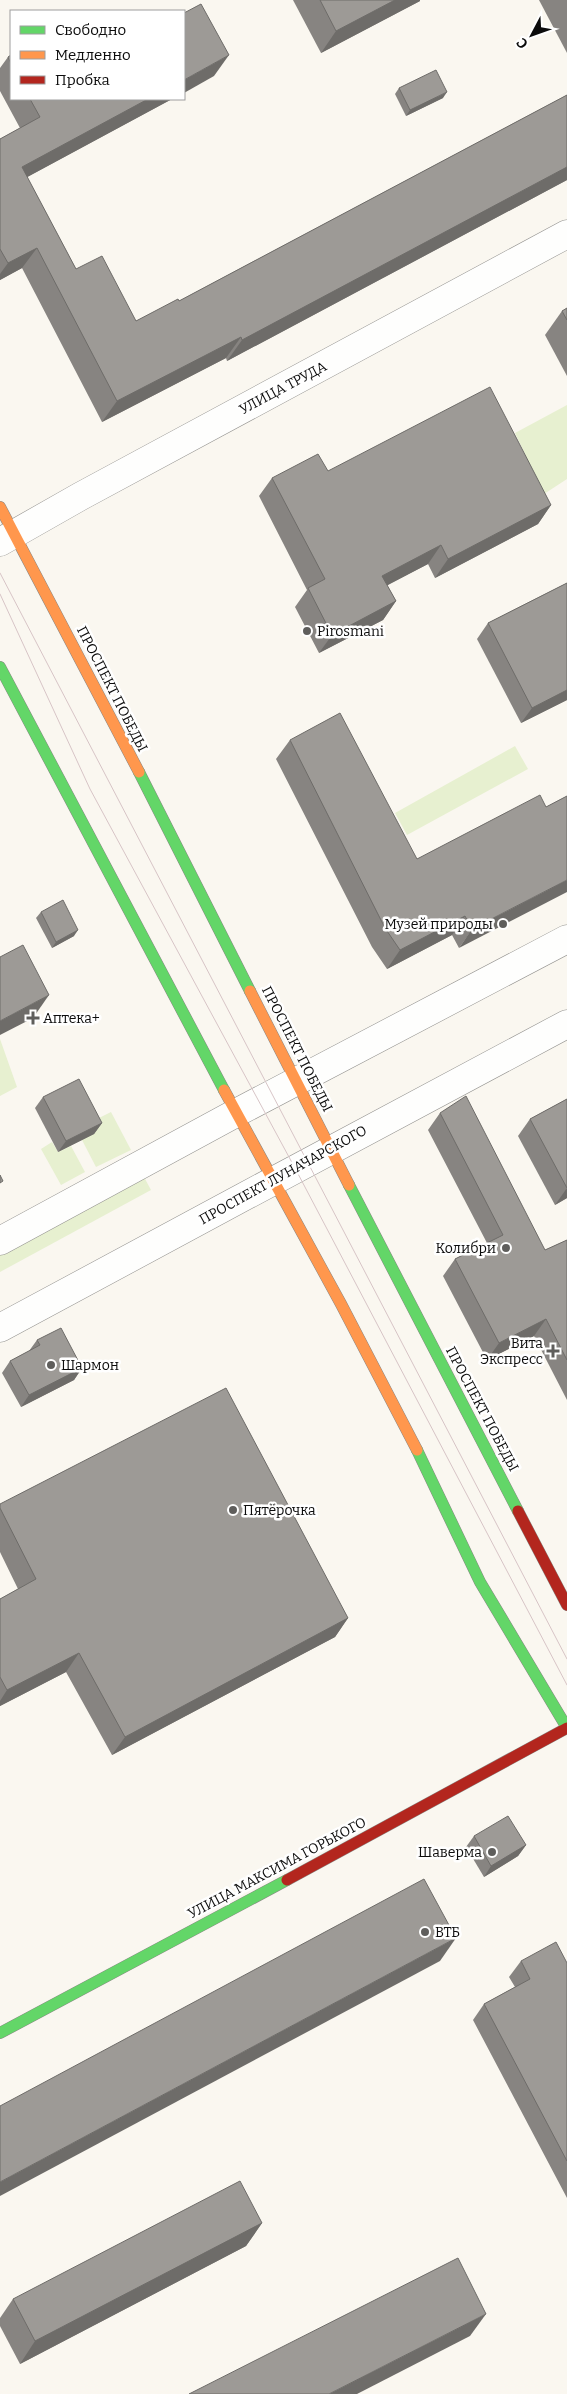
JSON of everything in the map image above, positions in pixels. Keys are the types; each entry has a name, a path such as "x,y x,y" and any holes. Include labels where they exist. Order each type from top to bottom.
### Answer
{"main road":[{"name":"ПРОСПЕКТ ПОБЕДЫ","path":"0,507 7,538 164,819 296,1083 567,1605"},
{"path":"0,667 236,1113 274,1180 402,1420 454,1533 498,1616 524,1662 567,1728"},
{"name":"УЛИЦА МАКСИМА ГОРЬКОГО","path":"0,2033 481,1776 567,1728"}],"street":[{"name":"УЛИЦА ТРУДА","path":"7,538 567,234"},
{"path":"0,1241 236,1113 567,939"},
{"name":"ПРОСПЕКТ ЛУНАЧАРСКОГО","path":"0,1328 567,1024"}],"green space":[{"path":"567,405 567,479 544,494 515,433"},
{"path":"515,746 528,769 407,835 395,813"},
{"path":"0,1039 17,1087 0,1096"},
{"path":"111,1112 131,1150 96,1167 82,1140 89,1123"},
{"path":"52,1142 58,1152 71,1146 85,1172 61,1185 41,1149"},
{"path":"144,1177 151,1190 0,1272 0,1253"}],"building":[{"path":"320,0 395,0 336,31"},
{"path":"201,4 229,55 185,79 185,12"},
{"path":"436,70 447,92 410,110 399,88"},
{"path":"567,95 567,167 242,340 241,337 117,401 37,248 8,263 0,249 0,139 40,117 31,100 146,100 22,167 76,269 102,256 136,321 178,299 179,301"},
{"path":"567,308 567,320 562,311"},
{"path":"490,387 551,505 448,559 441,545 382,576 396,601 332,635 308,588 325,579 272,478 318,454 328,471"},
{"path":"567,583 567,690 532,708 488,623"},
{"path":"340,713 417,859 540,795 546,807 567,796 567,880 472,929 465,916 400,950 385,928 290,740"},
{"path":"63,900 78,930 56,942 41,912"},
{"path":"23,945 49,995 0,1021 0,957"},
{"path":"79,1079 102,1123 66,1141 43,1097"},
{"path":"466,1096 545,1250 567,1240 567,1360 546,1319 499,1343 455,1259 503,1235 440,1113"},
{"path":"567,1099 567,1188 530,1119"},
{"path":"61,1328 82,1368 29,1395 10,1361 40,1345 37,1340"},
{"path":"226,1388 348,1618 125,1737 79,1653 7,1690 0,1677 0,1599 36,1579 0,1508 0,1504"},
{"path":"508,1816 526,1845 491,1866 474,1836"},
{"path":"424,1879 456,1938 0,2182 0,2106"},
{"path":"556,1942 567,1963 567,2161 484,2004 530,1979 521,1961"},
{"path":"240,2181 262,2223 35,2341 13,2299"},
{"path":"458,2258 486,2314 329,2394 189,2394"}],"tram line":[{"path":"0,573 567,1659"},
{"path":"0,594 90,789 296,1170 567,1685"}],"traffic: fast":[{"path":"0,667 224,1090"},
{"path":"139,772 250,991"},
{"path":"349,1185 518,1511"},
{"path":"417,1450 480,1582 567,1728"},
{"path":"0,2033 287,1880"}],"traffic: slow":[{"path":"0,507 139,772"},
{"path":"250,991 349,1185"},
{"path":"224,1090 341,1304 417,1450"}],"traffic: jam":[{"path":"518,1511 567,1605"},
{"path":"287,1880 567,1728"}],"place":[{"name":"Pirosmani","path":"307,631"},
{"name":"Музей природы","path":"503,924"},
{"name":"Аптека+","path":"33,1018"},
{"name":"Колибри","path":"506,1248"},
{"name":"Вита Экспресс","path":"553,1351"},
{"name":"Шармон","path":"51,1365"},
{"name":"Пятёрочка","path":"233,1510"},
{"name":"Шаверма","path":"492,1852"},
{"name":"ВТБ","path":"425,1932"}]}
